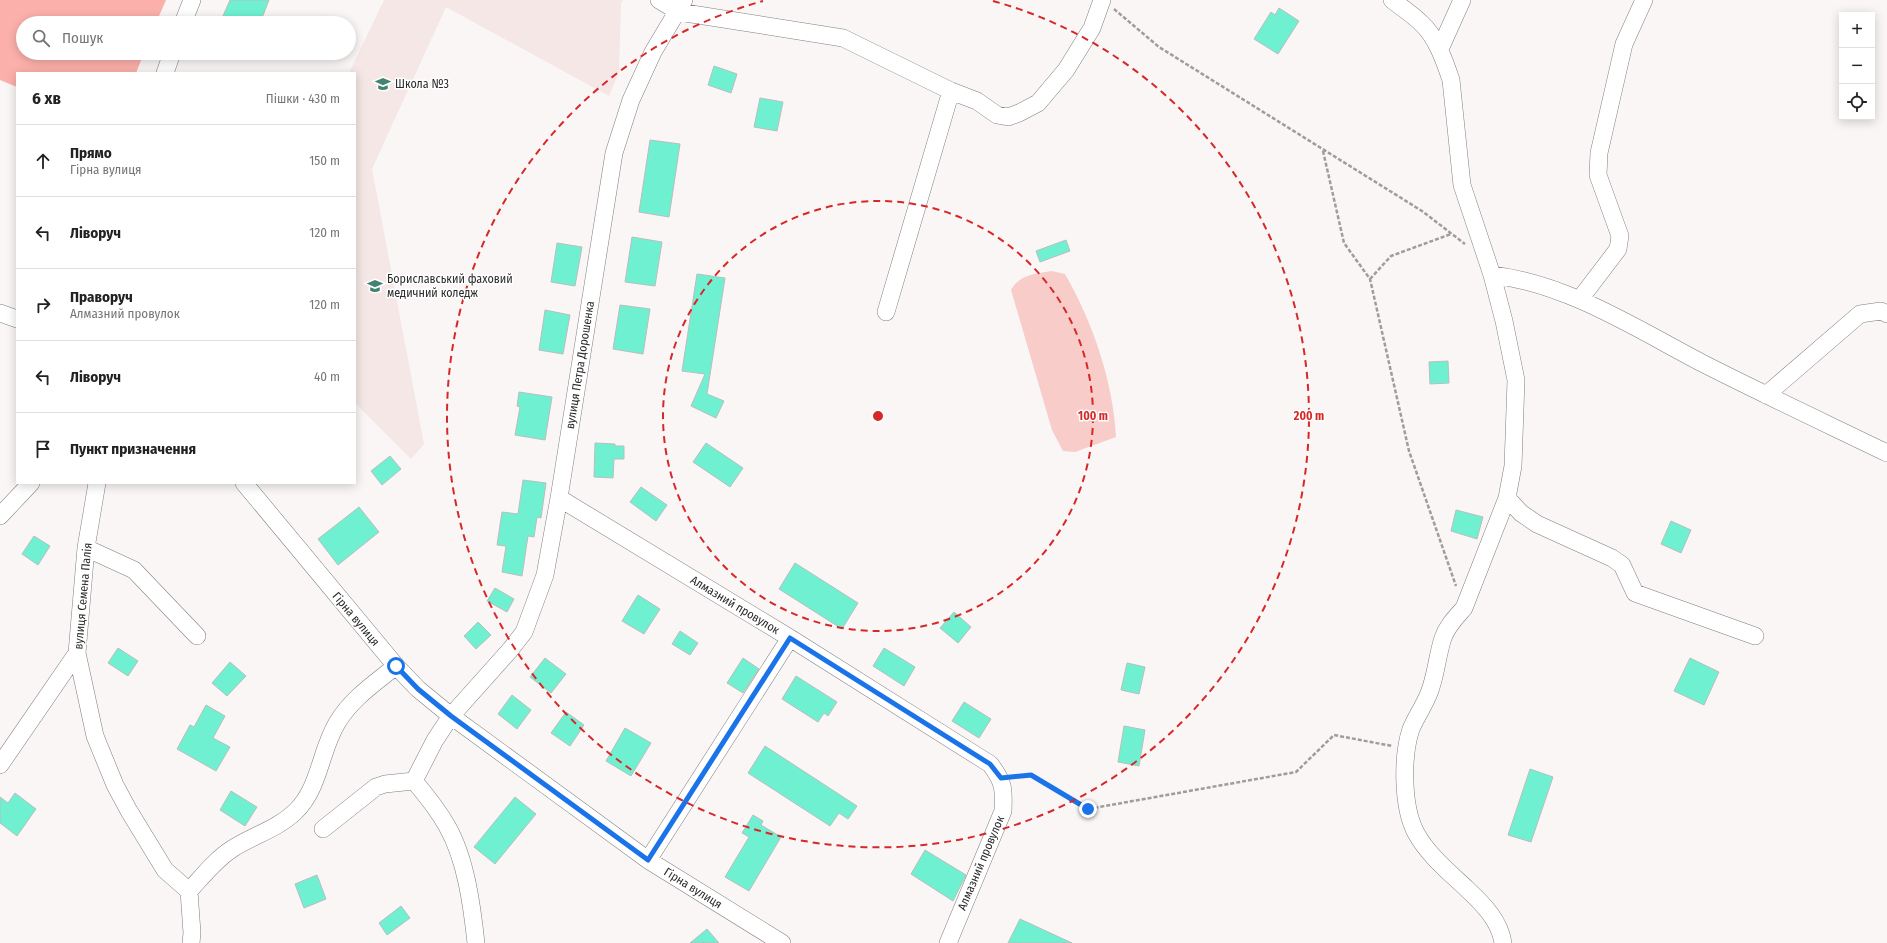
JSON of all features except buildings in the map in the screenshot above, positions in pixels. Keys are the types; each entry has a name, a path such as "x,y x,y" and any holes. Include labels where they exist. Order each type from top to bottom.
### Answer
{"street":[{"path":"186,16 192,0"},
{"path":"659,0 682,6 843,38 951,92 977,101 997,115 1008,117 1019,114 1038,103 1066,70 1092,28 1102,0"},
{"path":"1392,0 1423,24 1440,49 1451,80 1462,185 1492,275 1504,321 1516,380 1513,466 1507,498 1464,608 1452,621 1443,637 1430,691 1412,728 1406,748 1405,784 1409,811 1415,832 1427,850 1479,900 1493,917 1502,933 1503,943"},
{"path":"1440,49 1462,0"},
{"path":"1580,300 1618,249 1620,236 1598,174 1599,153 1624,44 1644,0"},
{"name":"вулиця Петра Дорошенка","path":"414,781 435,740 451,716 510,650 524,632 545,575 559,498 614,153 631,100 653,52 682,6"},
{"path":"165,72 170,60"},
{"path":"886,312 951,92"},
{"path":"1492,275 1516,278 1580,300 1766,396 1887,453"},
{"path":"1766,396 1860,314 1881,311 1887,314"},
{"path":"0,313 16,319"},
{"path":"0,516 30,484"},
{"name":"вулиця Семена Палія","path":"97,484 86,548 77,653 95,736 115,784 129,811 165,870 188,891"},
{"name":"Гірна вулиця","path":"245,484 396,666 418,689 451,716 648,860 782,943"},
{"name":"Алмазний провулок","path":"559,498 790,638 990,764 1001,778 1004,795 1003,811 948,943"},
{"path":"1507,498 1521,513 1536,524 1612,558 1622,565 1635,592 1755,636"},
{"path":"86,548 134,570 197,636"},
{"path":"648,860 790,638"},
{"path":"0,765 77,653"},
{"path":"191,943 192,933 188,891 232,849 265,832 294,812 311,792 324,753 337,722 357,698 396,666"},
{"path":"323,829 376,787 385,784 414,781 448,826 462,864 472,913 476,943"}],"path":[{"path":"1102,0 1159,47 1323,151 1422,211 1467,245"},
{"path":"1323,151 1344,244 1370,279 1409,451 1464,608"},
{"path":"1370,279 1391,256 1451,234"},
{"path":"1001,778 1031,775 1088,809 1296,772 1334,735 1406,748"}],"shaded area":[{"path":"0,0 166,0 159,16 16,16 16,60 141,60 136,72 16,72 16,87 0,80"},
{"name":"Школа №3","path":"384,0 623,0 621,3 619,72 609,96 446,7 372,169 424,444 411,459 356,404 356,72 349,72"},
{"path":"1052,271 1065,274 1093,332 1106,374 1114,416 1116,437 1075,452 1063,451 1052,430 1011,290 1023,278 1034,274"}],"place":[{"name":"Школа №3","path":"383,84"},
{"name":"Бориславський фаховий медичний коледж","path":"375,286"}],"route":[{"path":"396,666 418,689 451,716 648,860 790,638 990,764 1001,778 1031,775 1088,809"}]}
